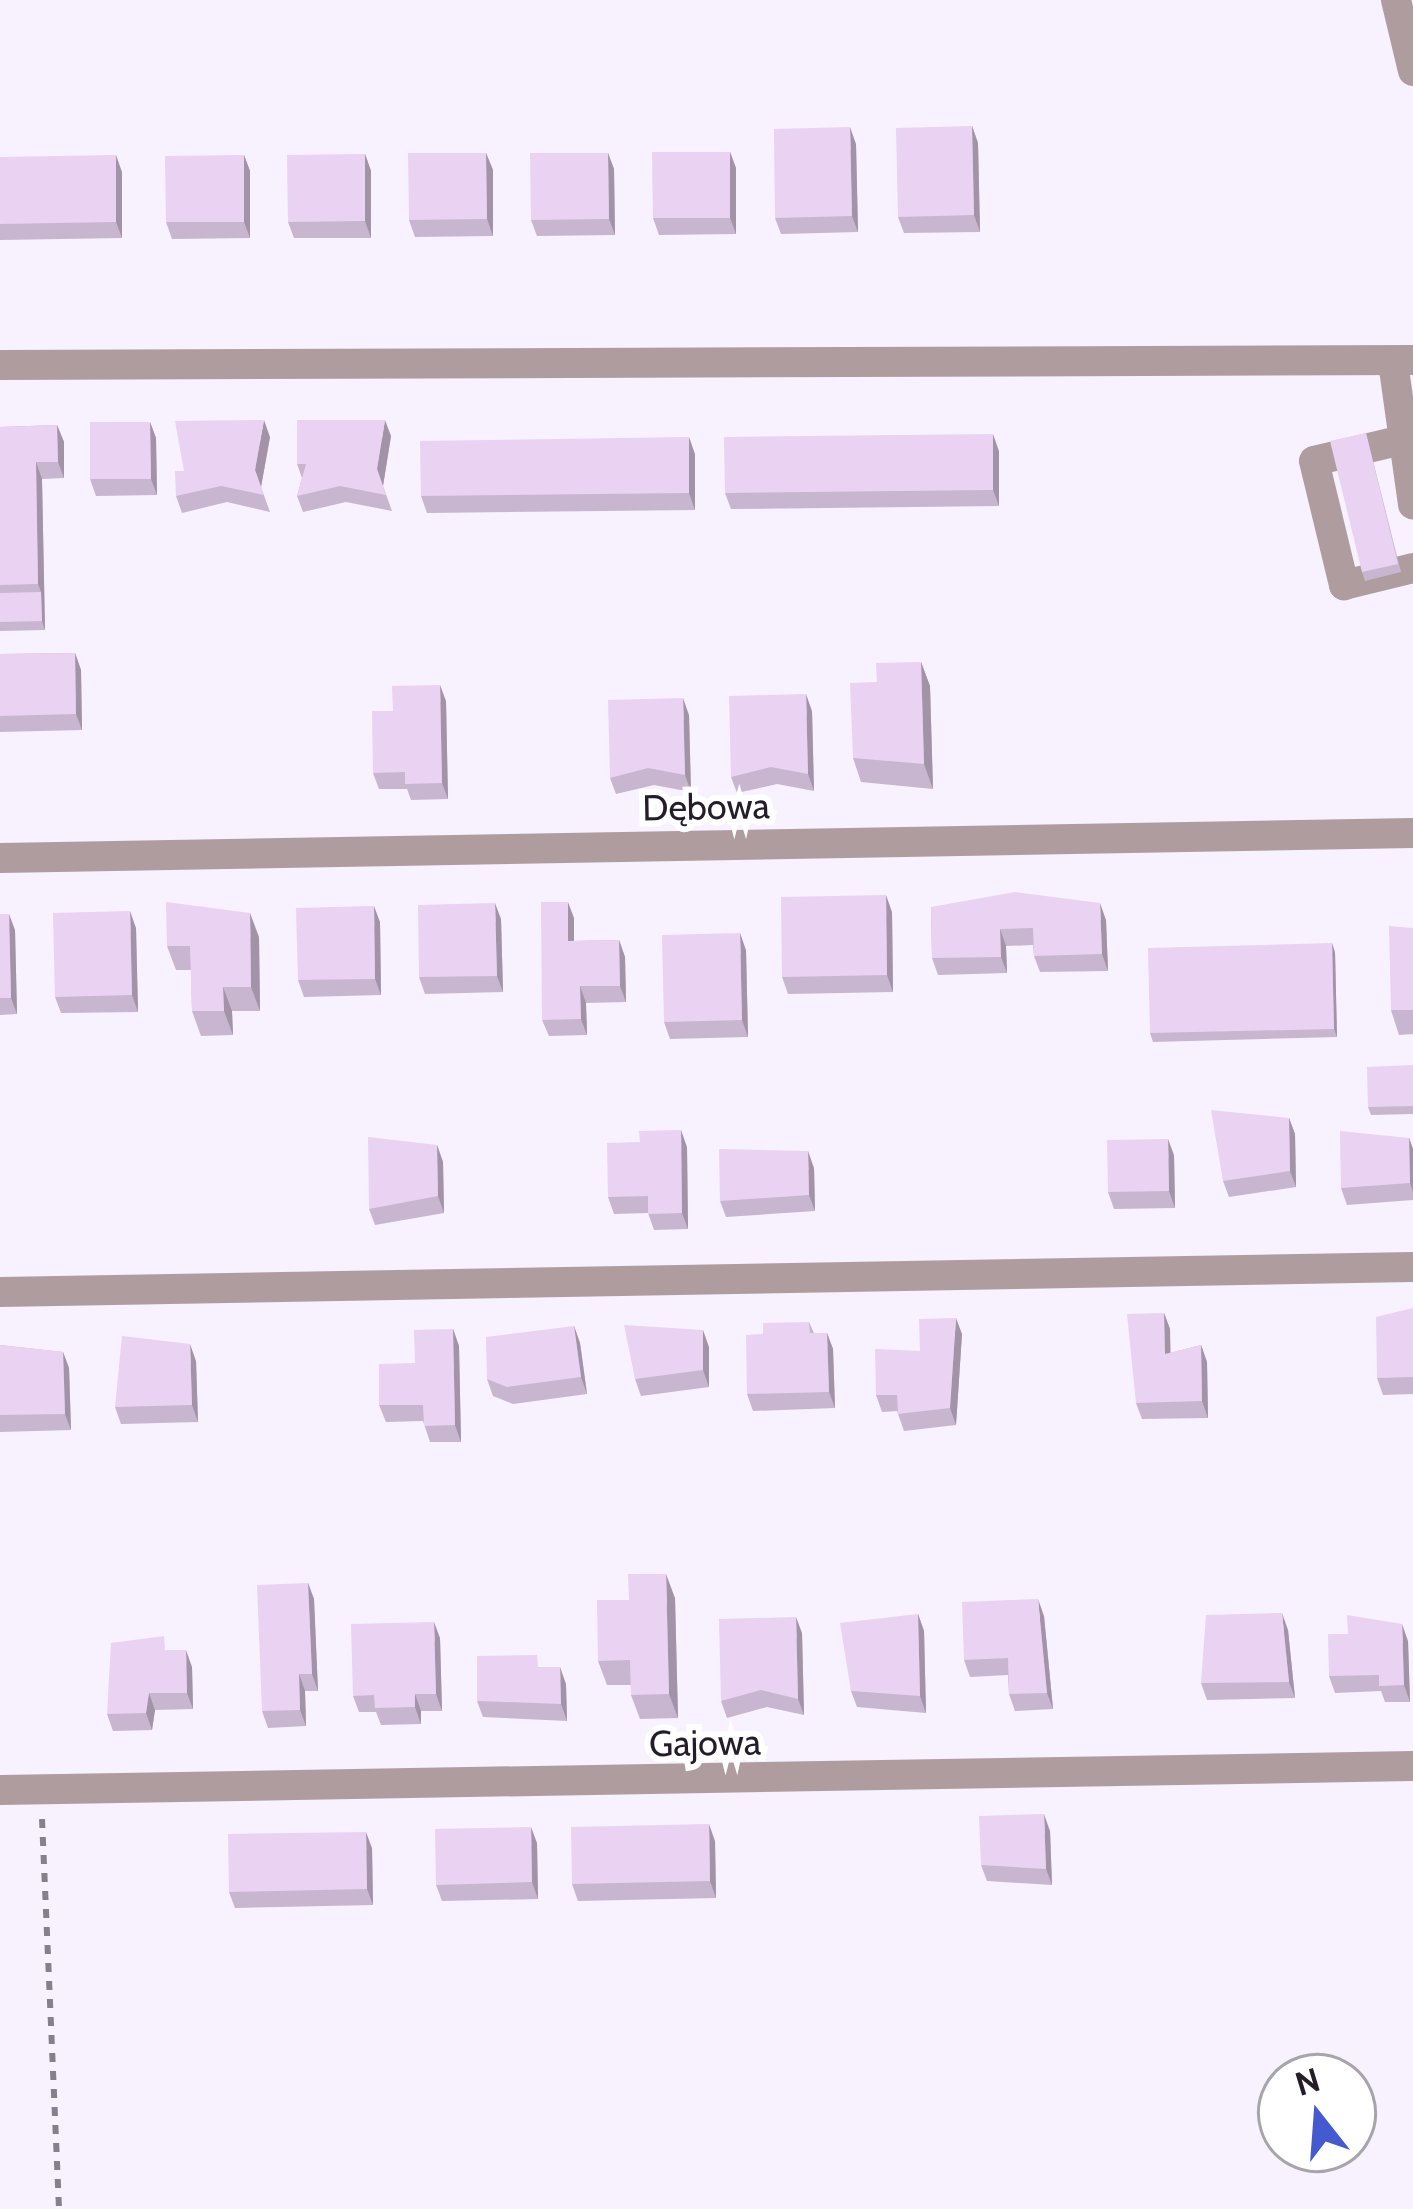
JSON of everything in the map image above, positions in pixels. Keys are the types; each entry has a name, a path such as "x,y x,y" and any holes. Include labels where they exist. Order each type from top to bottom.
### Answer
{"street":[{"path":"1396,0 1413,71"},
{"path":"0,365 1403,361 1398,441 1413,505"},
{"path":"1398,441 1314,461 1344,585 1413,568"},
{"name":"Dębowa","path":"0,858 1413,833"},
{"path":"0,1292 1413,1267"},
{"name":"Gajowa","path":"0,1790 40,1797 1413,1766"}],"path":[{"path":"40,1797 59,2209"}],"building":[{"path":"972,126 974,215 898,217 896,128"},
{"path":"850,127 852,216 775,218 774,129"},
{"path":"652,152 730,152 730,218 653,218"},
{"path":"408,153 486,153 487,219 409,220"},
{"path":"530,153 608,153 609,219 531,220"},
{"path":"365,154 365,221 288,222 287,155"},
{"path":"116,155 116,222 0,224 0,157"},
{"path":"244,155 244,222 166,222 165,156"},
{"path":"264,420 255,470 264,495 221,486 176,496 175,471 184,471 175,421"},
{"path":"297,420 385,420 377,469 386,495 340,486 297,496 306,464 297,464"},
{"path":"90,422 150,422 151,479 90,479"},
{"path":"57,425 58,462 36,462 38,584 0,585 0,427"},
{"path":"1366,433 1398,564 1362,572 1330,441"},
{"path":"993,434 993,490 725,493 724,437"},
{"path":"689,437 689,493 421,496 420,441"},
{"path":"41,592 42,621 0,622 0,593"},
{"path":"75,653 76,714 0,716 0,654"},
{"path":"921,662 924,764 853,758 850,683 877,682 876,663"},
{"path":"440,685 442,783 405,784 405,772 373,773 372,711 393,711 392,686"},
{"path":"806,694 808,774 771,767 731,777 729,696"},
{"path":"683,698 685,775 648,768 610,778 608,700"},
{"path":"1015,892 1100,903 1102,954 1034,956 1033,928 1000,929 1001,957 932,958 931,907"},
{"path":"886,895 887,975 782,977 781,897"},
{"path":"166,902 250,913 251,987 223,987 224,1011 192,1011 190,946 167,946"},
{"path":"541,902 568,902 568,941 619,940 620,986 580,986 581,1019 542,1020"},
{"path":"495,903 497,976 419,977 418,905"},
{"path":"374,906 375,979 298,980 296,908"},
{"path":"130,911 132,995 55,997 53,913"},
{"path":"0,914 9,914 11,998 0,998"},
{"path":"1389,926 1413,928 1413,1010 1391,1010"},
{"path":"740,933 742,1020 664,1022 662,935"},
{"path":"1332,943 1334,1029 1150,1033 1148,948"},
{"path":"1413,1065 1413,1106 1368,1107 1367,1067"},
{"path":"1211,1110 1289,1118 1290,1171 1223,1181"},
{"path":"681,1130 682,1213 648,1214 648,1196 608,1197 607,1143 640,1142 639,1131"},
{"path":"1340,1131 1409,1138 1410,1183 1341,1188"},
{"path":"368,1137 437,1145 438,1196 369,1209"},
{"path":"1168,1139 1169,1191 1108,1192 1107,1140"},
{"path":"719,1149 808,1151 809,1195 720,1201"},
{"path":"1413,1308 1413,1377 1377,1378 1376,1317"},
{"path":"1164,1313 1165,1354 1201,1345 1202,1401 1136,1403 1127,1314"},
{"path":"956,1318 950,1408 898,1414 897,1395 876,1395 875,1349 920,1351 919,1319"},
{"path":"809,1322 810,1333 827,1333 829,1392 747,1394 746,1335 763,1334 763,1323"},
{"path":"624,1325 703,1330 703,1370 635,1379"},
{"path":"574,1326 581,1377 507,1387 487,1379 486,1337"},
{"path":"453,1329 455,1425 424,1426 423,1405 379,1405 379,1364 415,1363 414,1330"},
{"path":"122,1336 190,1344 192,1405 115,1407"},
{"path":"0,1345 63,1352 65,1414 0,1415"},
{"path":"628,1574 666,1574 669,1694 631,1695 630,1660 598,1661 597,1600 629,1600"},
{"path":"308,1583 312,1674 299,1674 300,1710 262,1711 257,1585"},
{"path":"1038,1599 1047,1693 1009,1694 1008,1658 964,1660 962,1602"},
{"path":"1282,1613 1289,1682 1201,1683 1206,1615"},
{"path":"918,1614 920,1696 851,1691 840,1623"},
{"path":"1347,1615 1402,1624 1404,1685 1379,1686 1379,1675 1329,1676 1328,1634 1348,1634"},
{"path":"796,1617 798,1699 761,1690 721,1701 719,1619"},
{"path":"434,1622 436,1694 415,1694 415,1707 375,1708 374,1695 353,1696 351,1624"},
{"path":"164,1636 165,1650 186,1650 187,1693 149,1693 146,1713 107,1714 111,1643"},
{"path":"537,1655 538,1667 560,1667 561,1704 477,1701 477,1656"},
{"path":"1044,1814 1046,1869 981,1865 979,1816"},
{"path":"709,1824 710,1881 572,1884 571,1827"},
{"path":"531,1827 532,1882 436,1885 435,1829"},
{"path":"366,1832 367,1889 229,1892 228,1834"}]}
